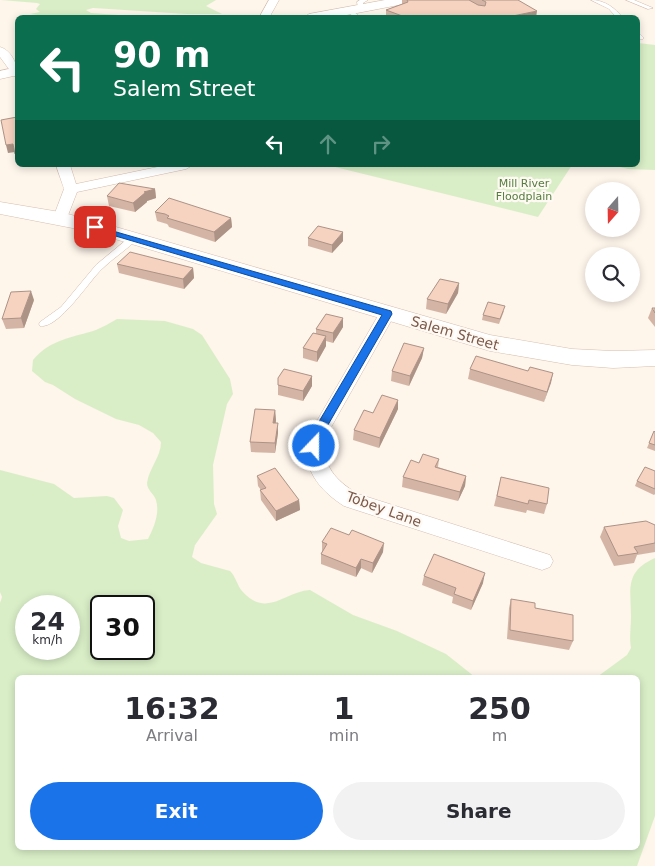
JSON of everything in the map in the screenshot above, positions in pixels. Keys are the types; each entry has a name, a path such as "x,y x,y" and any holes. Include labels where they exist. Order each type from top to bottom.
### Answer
{"main road":[{"name":"Salem Street","path":"0,208 60,218 134,238 453,334 527,352 592,359 655,358"}],"street":[{"path":"266,15 274,0"},
{"path":"326,15 404,0"},
{"path":"0,50 15,69"},
{"path":"0,75 15,72"},
{"path":"60,218 71,190 65,167"},
{"path":"71,190 177,167"},
{"name":"Tobey Lane","path":"387,314 316,438 314,455 319,472 332,488 351,500 542,561"}],"lane":[{"path":"594,0 611,8 619,15"},
{"path":"629,0 650,8"},
{"path":"43,324 64,309 99,267 134,238"}],"green space":[{"path":"1,0 216,0 206,6 222,14 187,14 93,8 86,10 91,13 118,15 30,14 40,12 36,9 40,4"},
{"path":"640,43 655,45 655,170 620,167 640,167"},
{"name":"Mill River Floodplain","path":"335,167 571,167 538,217"},
{"path":"117,319 165,321 193,329 202,335 230,379 233,394 227,404 213,465 214,504 217,514 195,545 192,557 201,563 230,571 242,591 251,599 260,603 276,601 301,591 310,590 353,615 397,631 446,654 472,675 15,675 15,850 640,850 640,675 600,675 627,655 631,648 631,582 638,569 655,558 655,816 637,866 0,866 0,603 2,597 0,592 0,470 54,484 74,498 107,496 114,498 123,510 118,526 121,538 129,541 148,539 157,515 156,500 147,483 159,453 161,442 153,433 139,425 116,419 75,399 45,382 32,371 33,360 54,343 96,330"}],"building":[{"path":"407,0 469,0 478,5 485,6 486,2 482,0 518,0 537,11 518,15 400,15 386,10 408,2"},
{"path":"15,117 15,154 13,144 6,145 1,120"},
{"path":"119,183 155,189 144,192 146,192 133,203 107,196"},
{"path":"169,198 231,218 214,232 167,218 169,216 155,212"},
{"path":"318,226 343,232 332,245 308,238"},
{"path":"130,252 193,268 183,279 117,264"},
{"path":"440,279 459,283 448,304 427,299"},
{"path":"31,291 21,318 2,319 11,292"},
{"path":"488,302 505,306 500,319 483,315"},
{"path":"326,314 343,318 333,333 316,329"},
{"path":"313,333 326,336 317,352 303,348"},
{"path":"404,343 424,348 410,376 392,371"},
{"path":"476,356 528,371 530,367 553,373 547,392 470,369"},
{"path":"284,369 312,376 303,391 278,385 278,378"},
{"path":"382,395 398,400 380,438 354,430 364,410 373,413"},
{"path":"255,409 275,410 273,423 278,423 275,443 250,442"},
{"path":"655,432 655,445 649,443"},
{"path":"423,454 439,459 435,467 466,476 460,492 403,477 411,460 419,463"},
{"path":"645,467 655,471 655,489 637,481"},
{"path":"275,468 299,500 276,511 260,490 266,488 257,476"},
{"path":"501,477 549,488 547,504 529,500 528,504 497,496"},
{"path":"646,521 655,525 655,543 634,547 638,553 618,556 604,527"},
{"path":"331,528 349,535 352,530 384,543 373,563 361,559 356,568 321,554 327,544 322,542"},
{"path":"434,554 485,573 473,601 454,594 456,588 424,576"},
{"path":"511,599 535,603 535,608 573,615 573,641 510,630"}],"route":[{"path":"95,227 387,314 319,430 314,446"}]}
